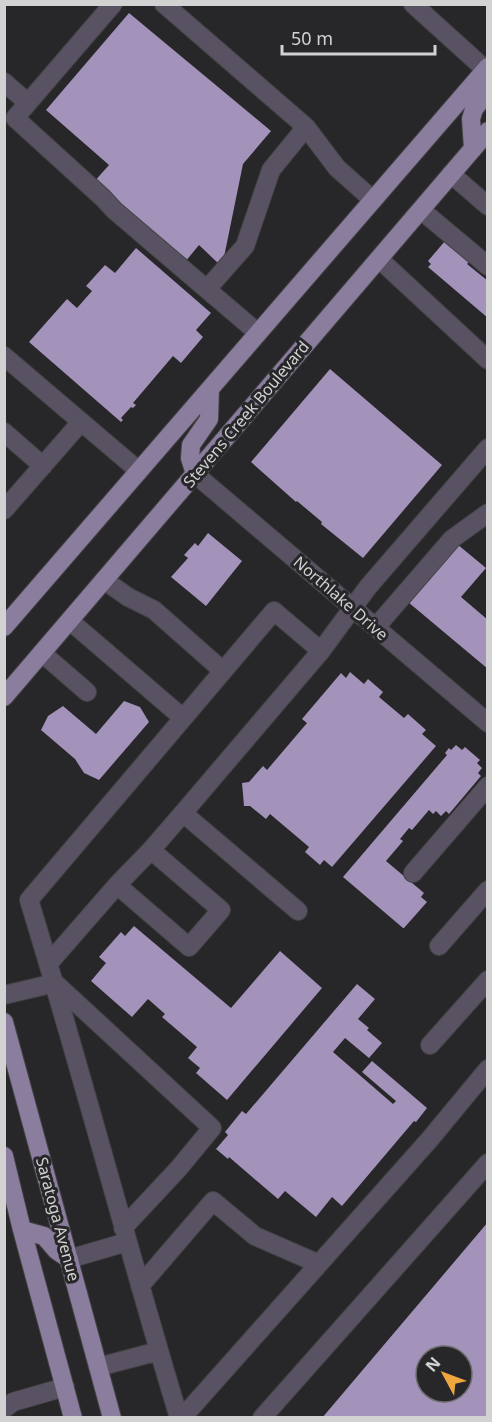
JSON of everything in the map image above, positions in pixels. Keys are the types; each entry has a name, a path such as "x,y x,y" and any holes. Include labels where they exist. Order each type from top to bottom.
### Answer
{"main road":[{"path":"4,627 12,612 139,471 487,72"},
{"path":"472,149 471,119 474,109 488,91"},
{"name":"Stevens Creek Boulevard","path":"5,698 488,131"},
{"path":"195,474 190,458 192,445 209,419 210,389"},
{"name":"Saratoga Avenue","path":"4,1022 112,1418"},
{"path":"4,1156 21,1230 73,1418"},
{"path":"21,1230 44,1236 56,1250 69,1259"}],"street":[{"path":"113,4 15,118 103,198 109,216 207,289 258,333"},
{"path":"165,4 306,127 337,168 373,200"},
{"path":"413,4 487,72"},
{"path":"4,82 28,103"},
{"path":"207,289 245,246 271,170 306,127"},
{"path":"451,174 488,206"},
{"path":"421,210 488,266"},
{"path":"379,259 488,360"},
{"path":"7,363 139,471"},
{"path":"4,510 81,422"},
{"path":"4,432 43,466"},
{"path":"49,963 117,885 152,850 321,651 368,587 488,448"},
{"name":"Northlake Drive","path":"195,474 488,723"},
{"path":"376,627 452,539 488,513"},
{"path":"104,580 128,597 154,610 223,671"},
{"path":"321,651 274,611 29,900 55,983 159,1351 181,1418 430,1139 488,1069"},
{"path":"70,621 183,718"},
{"path":"42,653 87,692"},
{"path":"413,873 488,786"},
{"path":"183,813 298,911"},
{"path":"117,885 189,946 221,910 152,850"},
{"path":"439,946 488,890"},
{"path":"430,1045 488,980"},
{"path":"4,995 55,983"},
{"path":"55,983 212,1128 125,1235 69,1259"},
{"path":"262,1418 488,1163"},
{"path":"140,1286 213,1201 255,1236 319,1264"},
{"path":"98,1367 159,1351"},
{"path":"4,1409 13,1402 65,1387"}],"building":[{"path":"129,13 271,131 243,164 222,267 199,245 185,262 93,183 109,165 46,110"},
{"path":"445,241 469,262 467,264 488,281 488,318 428,267 431,264 428,261"},
{"path":"136,248 211,313 196,330 203,337 181,363 173,356 133,403 136,405 121,418 123,420 121,422 29,342 67,299 77,308 92,291 86,286 105,265 115,273"},
{"path":"330,369 442,465 363,558 251,462"},
{"path":"208,533 242,561 206,606 171,577 188,558 184,555 195,543 198,546"},
{"path":"457,544 486,568 461,597 488,620 488,669 408,602"},
{"path":"350,672 364,684 368,679 383,692 379,697 404,718 408,714 426,730 422,734 436,746 332,867 324,860 320,865 305,852 309,847 270,814 266,819 250,806 244,806 242,783 249,782 263,766 267,770 307,723 302,719 341,673 346,678"},
{"path":"124,701 140,707 149,722 99,780 84,773 75,759 41,730 48,716 63,706 96,734"},
{"path":"456,745 462,750 465,747 480,760 477,763 482,768 478,773 481,776 449,814 446,811 441,816 436,811 433,814 429,810 412,830 409,828 400,839 403,841 386,861 424,893 421,897 427,902 403,928 343,877 447,755 445,753 449,748 451,750"},
{"path":"134,926 231,1008 280,951 322,988 227,1100 196,1073 200,1068 188,1058 197,1047 162,1017 165,1014 148,999 132,1017 91,981 106,963 99,957 121,932 125,936"},
{"path":"357,984 375,999 358,1019 382,1043 369,1058 345,1038 333,1052 393,1104 396,1101 362,1072 372,1061 427,1108 342,1206 332,1197 316,1217 285,1191 278,1199 229,1157 228,1159 216,1149 228,1135 225,1132 242,1111 246,1114"},
{"path":"488,1222 488,1418 322,1418"}]}
